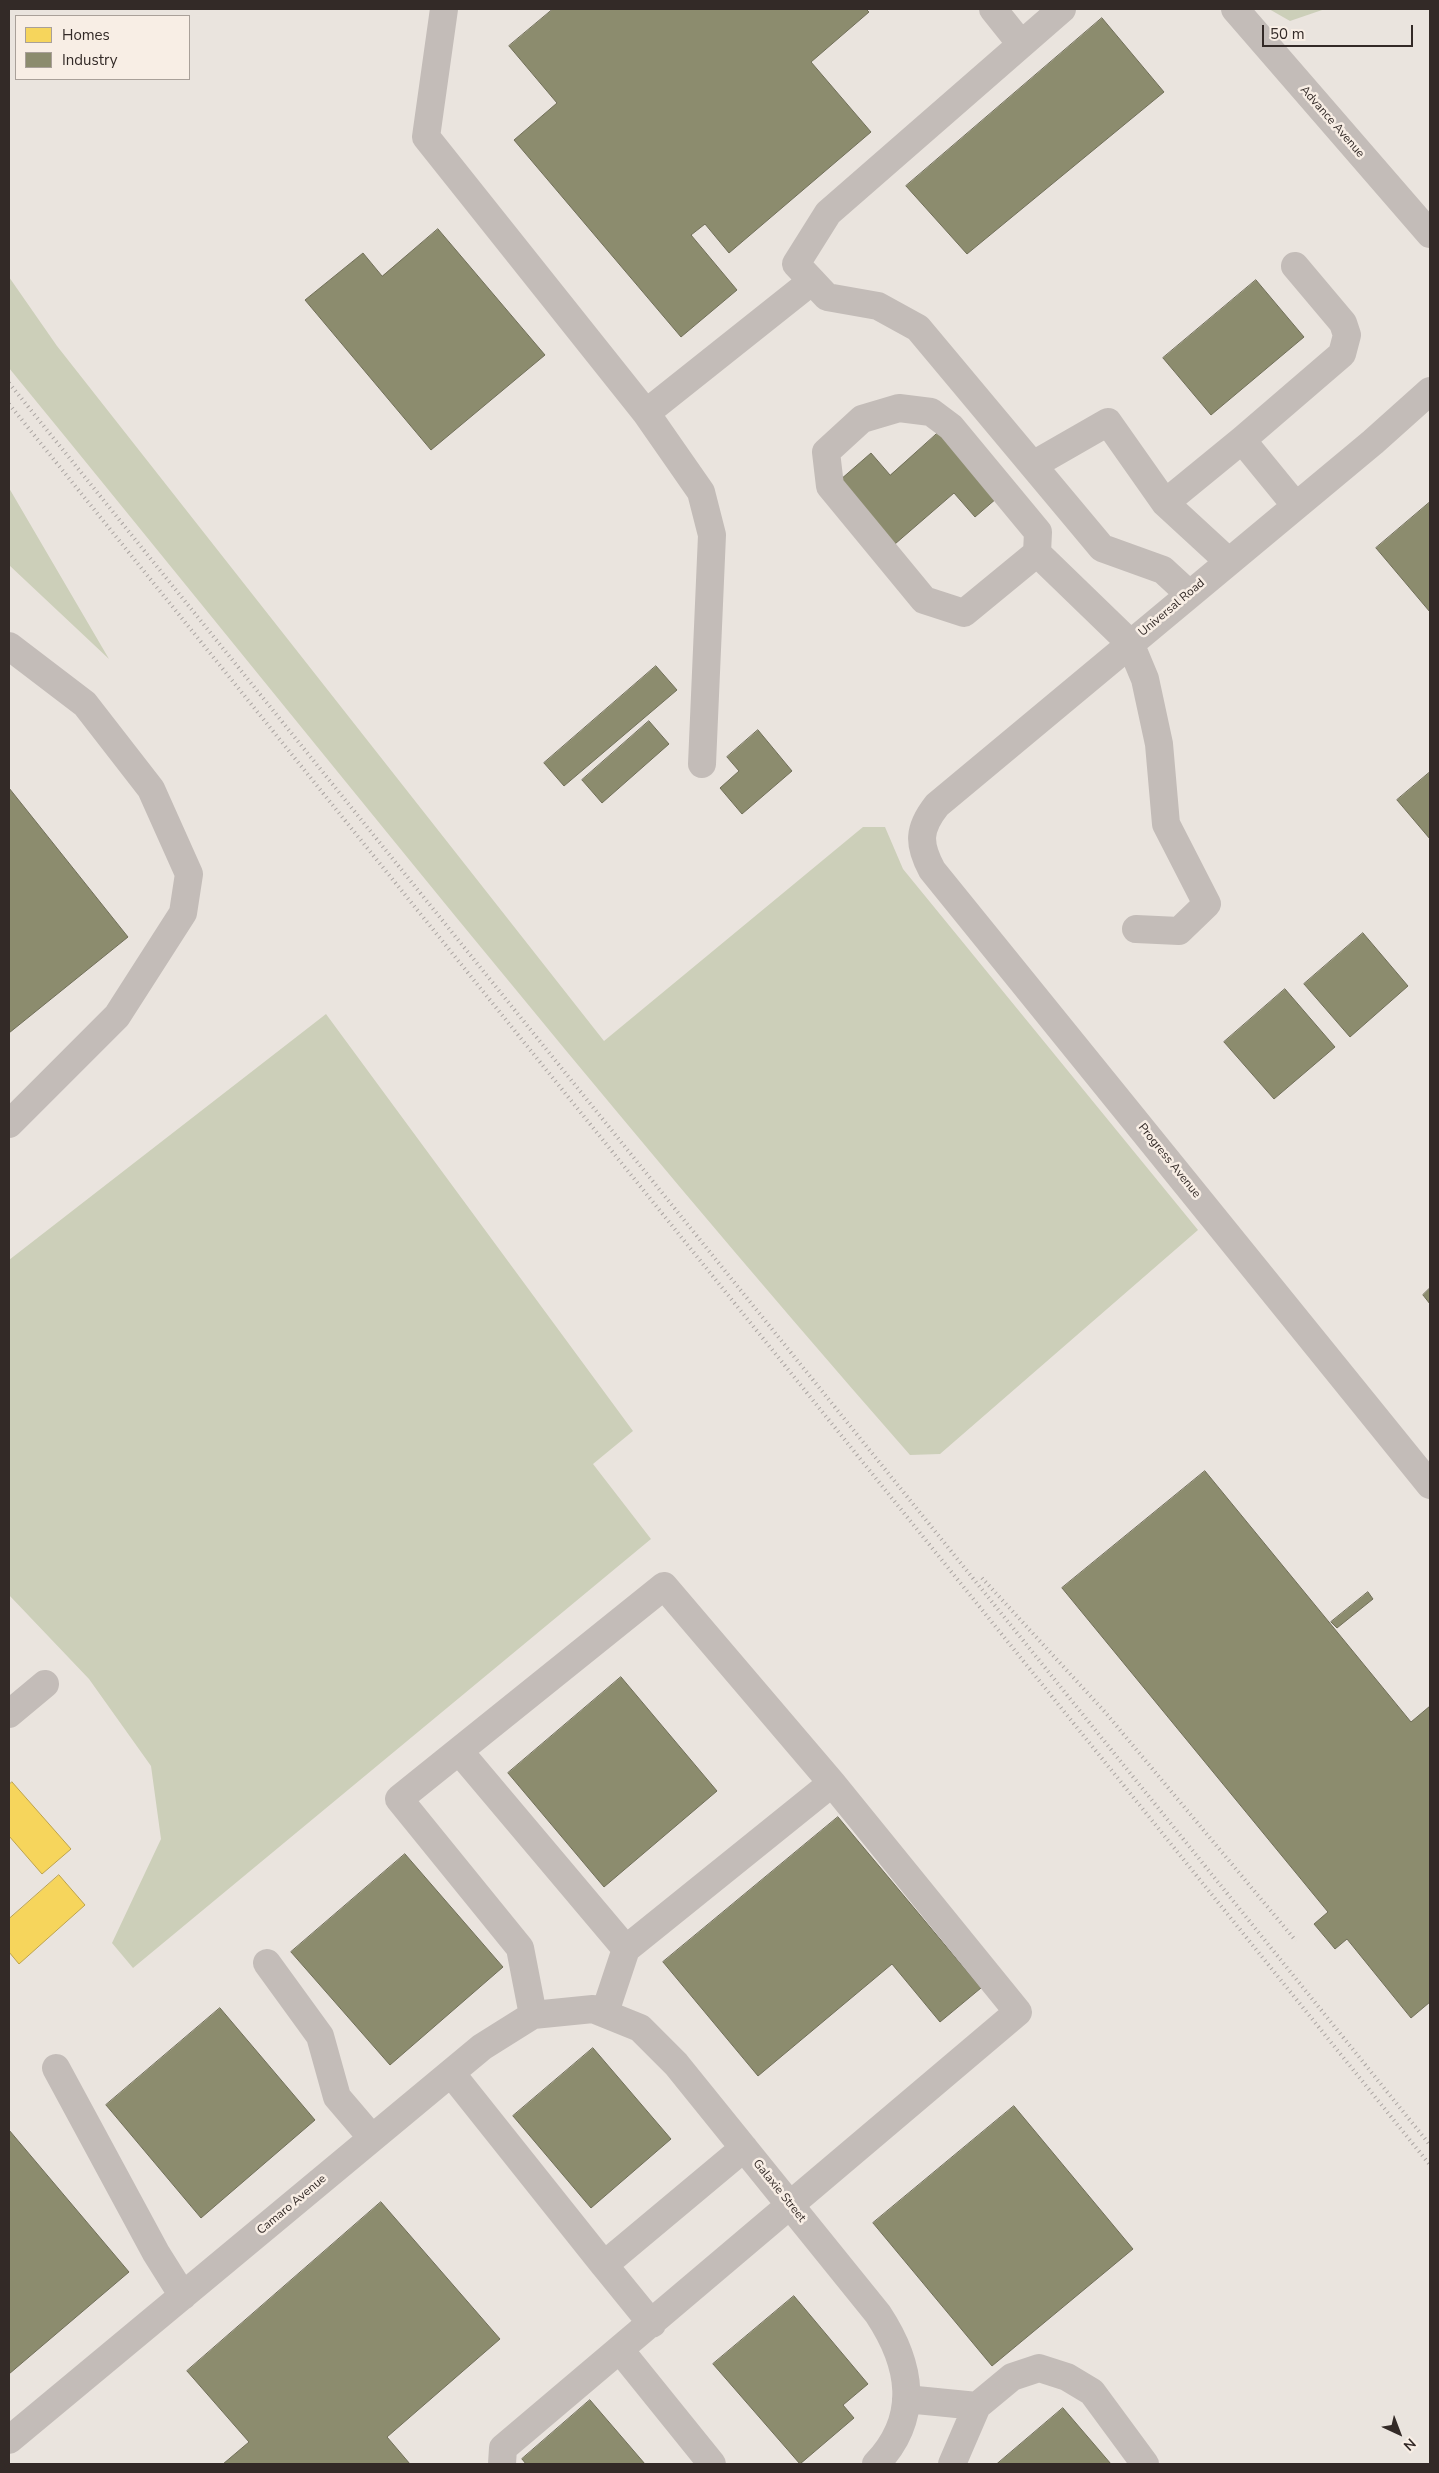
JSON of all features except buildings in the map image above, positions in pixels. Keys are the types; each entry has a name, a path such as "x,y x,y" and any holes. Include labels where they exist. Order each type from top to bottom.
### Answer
{"street":[{"path":"444,9 426,137 646,413 701,492 712,535 702,764"},
{"path":"993,9 1021,44"},
{"path":"1062,9 828,213 796,264 827,297 878,306 918,328 1102,548 1163,570 1189,594"},
{"name":"Advance Avenue","path":"1235,9 1430,234"},
{"path":"1165,503 1342,354 1347,335 1344,322 1295,266"},
{"path":"646,413 812,281"},
{"name":"Universal Road","path":"922,831 927,817 937,805 1296,506 1430,391"},
{"path":"1038,553 964,613 924,600 830,486 826,452 862,419 899,408 931,412 951,427 1038,532 1038,553 1130,643 1145,679 1160,744 1166,824 1208,904 1179,931 1136,928"},
{"path":"1033,465 1108,422 1165,503 1228,561"},
{"path":"1242,440 1296,506"},
{"path":"9,646 84,704 151,789 189,874 183,913 117,1016 9,1124"},
{"name":"Progress Avenue","path":"922,831 922,852 932,870 1430,1485"},
{"path":"502,2464 503,2448 652,2324 1018,2012 832,1783 664,1586 399,1799 520,1948 533,2014"},
{"path":"9,1714 45,1684"},
{"path":"459,1751 626,1950"},
{"path":"599,2011 626,1950 832,1783"},
{"path":"267,1963 320,2036 337,2097 372,2138"},
{"name":"Camaro Avenue","path":"9,2440 482,2047 533,2014 599,2011"},
{"name":"Galaxie Street","path":"599,2011 640,2028 676,2064 878,2314 893,2337 903,2362 905,2407"},
{"path":"56,2068 156,2253 183,2296"},
{"path":"451,2073 652,2324"},
{"path":"604,2265 744,2148"},
{"path":"620,2350 712,2464"},
{"path":"952,2464 976,2406 1012,2377 1040,2368 1067,2377 1092,2392 1146,2464"},
{"path":"876,2464 890,2446 905,2407 976,2406"}],"green space":[{"path":"1269,9 1325,9 1290,21"},
{"path":"9,277 57,346 604,1041 863,827 885,827 903,869 1198,1230 940,1454 910,1455 567,1052 9,368"},
{"path":"9,488 109,659 9,565"},
{"path":"326,1014 633,1431 593,1464 651,1539 133,1968 112,1943 161,1839 151,1766 89,1679 9,1595 9,1260"}],"railway":[{"path":"9,383 1430,2145"},
{"path":"9,404 1430,2165"},
{"path":"982,1578 1105,1712 1296,1941"}]}
